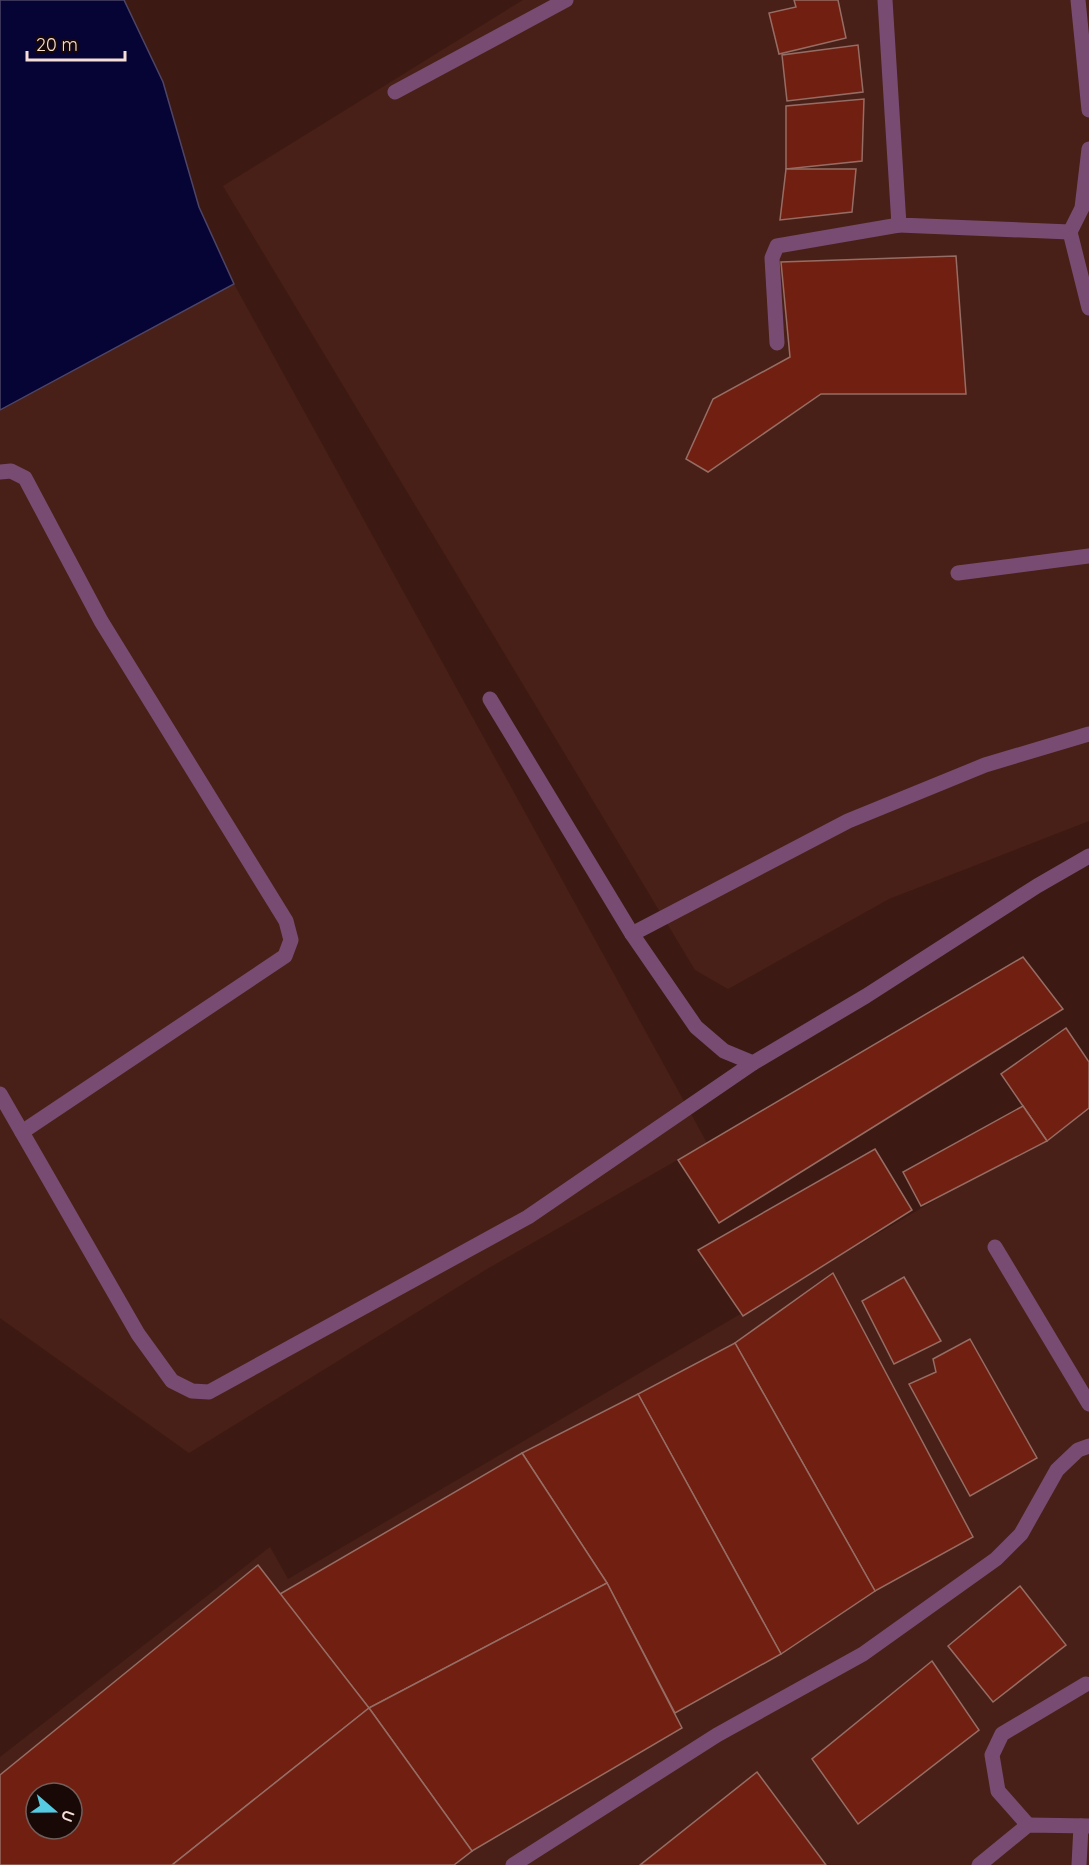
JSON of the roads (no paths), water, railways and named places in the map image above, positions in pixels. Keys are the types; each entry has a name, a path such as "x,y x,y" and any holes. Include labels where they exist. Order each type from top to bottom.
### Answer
{"lane":[{"path":"395,92 566,0"},
{"path":"885,0 899,225"},
{"path":"1078,0 1089,110"},
{"path":"1089,149 1082,208 1070,232 1089,308"},
{"path":"777,343 772,258 777,246 899,225 1070,232"},
{"path":"0,472 11,471 25,478 101,621 286,921 291,940 285,956 22,1132"},
{"path":"958,573 1089,556"},
{"path":"490,699 632,934 696,1027 724,1051 753,1064"},
{"path":"632,934 848,821 985,765 1089,734"},
{"path":"0,1094 138,1334 172,1381 192,1391 209,1392 528,1217 753,1064 866,996 1036,886 1089,856"},
{"path":"995,1247 1089,1404"},
{"path":"513,1865 717,1735 863,1654 996,1559 1021,1534 1057,1470 1078,1450 1089,1446"},
{"path":"1028,1825 999,1791 992,1755 1002,1734 1086,1684"},
{"path":"979,1865 1028,1825 1085,1826 1079,1865"}]}
